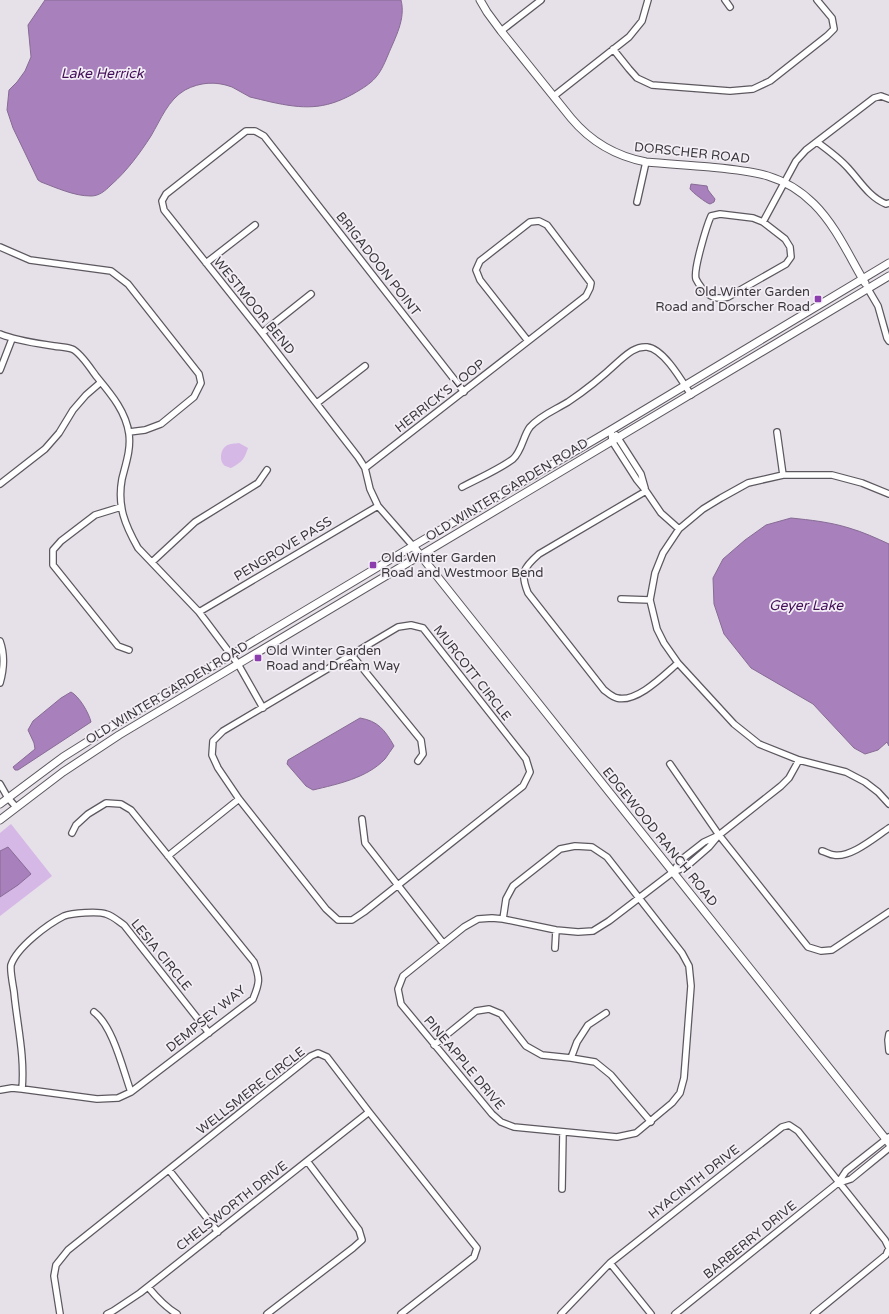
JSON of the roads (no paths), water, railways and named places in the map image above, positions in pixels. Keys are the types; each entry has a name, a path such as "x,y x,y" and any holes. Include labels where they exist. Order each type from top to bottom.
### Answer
{"main road":[{"name":"DORSCHER ROAD","path":"480,0 501,31 580,128 598,144 622,156 646,162 752,171 772,176 785,182 808,198 823,214 844,245 868,289"},
{"name":"OLD WINTER GARDEN ROAD","path":"0,804 63,758 108,729 889,263"},
{"name":"OLD WINTER GARDEN ROAD","path":"0,820 63,772 113,739 889,276"},
{"name":"EDGEWOOD RANCH ROAD","path":"413,546 672,872 888,1140"}],"street":[{"path":"501,31 541,0"},
{"path":"554,96 629,37 642,21 648,0"},
{"path":"725,0 730,7"},
{"path":"613,49 637,78 652,85 730,91 754,89 770,81 834,29 832,18 817,0"},
{"path":"763,222 796,161 806,150 874,98 881,96 889,99"},
{"name":"WESTMOOR BEND","path":"275,150 264,136 255,131 246,131 166,194 162,201 164,210 262,332 358,457 365,468 370,489 378,506 413,546"},
{"path":"817,142 844,164 876,200 886,204 889,203"},
{"name":"BRIGADOON POINT","path":"275,150 464,392"},
{"path":"638,202 646,162"},
{"path":"720,214 738,216 753,218 763,222 785,239 790,246 791,258 786,264 728,297 720,299 712,297 702,289 696,278 706,226 712,216 720,214"},
{"name":"HERRICK'S LOOP","path":"365,468 586,296 591,283 547,225 539,222 530,222 480,261 476,270 480,280 528,341"},
{"path":"206,263 254,225"},
{"path":"0,247 30,260 111,271 128,284 199,374 201,383 194,397 161,424 145,430 129,432"},
{"path":"868,289 878,306 888,338"},
{"path":"262,332 311,294"},
{"path":"0,334 12,339 73,349 83,359 118,404 129,432 130,446 122,480 121,507 131,536 138,548 199,612 232,655 263,708"},
{"path":"0,370 12,339"},
{"path":"462,487 514,458 520,450 530,428 541,417 567,402 598,381 635,348 647,347 656,350 665,358 691,395"},
{"path":"317,403 365,366"},
{"path":"0,484 45,450 59,433 73,410 86,394 101,382"},
{"path":"611,430 641,474 646,491 661,512 679,529"},
{"path":"777,432 783,475"},
{"path":"152,562 195,522 258,483 267,470"},
{"path":"889,494 862,483 832,475 783,475 748,483 703,509 679,529 663,553 655,572 650,600 657,629 664,643 678,663 734,724 759,744 799,760 846,772 878,792 889,804"},
{"path":"646,491 539,554 527,565 523,580 528,593 604,690 612,696 618,699 628,699 639,695 678,663"},
{"name":"PENGROVE PASS","path":"199,612 378,506"},
{"path":"121,507 95,515 61,541 53,550 53,565 118,646 129,650"},
{"path":"621,599 650,600"},
{"name":"MURCOTT CIRCLE","path":"411,625 423,628 526,758 530,772 523,786 398,886 352,920 338,920 326,909 239,799 218,768 212,755 213,741 223,731 263,708 398,627 411,625"},
{"path":"0,641 2,646 4,670 0,683"},
{"path":"351,654 421,740 424,754 418,761"},
{"name":"PINEAPPLE DRIVE","path":"503,918 506,899 513,886 560,849 575,846 592,847 607,857 639,898 682,953 689,966 691,986 684,1078 680,1093 672,1103 636,1133 617,1136 564,1132 514,1127 501,1122 492,1114 401,1004 398,989 403,976 464,927 478,919 503,918 556,930 578,932 593,931 609,921 639,898 672,872 686,867 709,847 719,835 789,778 799,760"},
{"path":"670,764 719,835 808,947 821,950 832,950 889,912"},
{"path":"0,784 8,798 16,807"},
{"path":"168,856 239,799"},
{"name":"DEMPSEY WAY","path":"0,1090 12,1088 97,1099 118,1098 131,1092 253,999 258,986 259,976 254,962 131,810 121,804 106,803 88,814 76,825 72,833"},
{"path":"362,819 366,843 443,943"},
{"path":"822,851 834,855 845,855 856,850 889,828"},
{"name":"LESIA CIRCLE","path":"22,1089 24,1072 11,966 19,952 36,935 51,923 66,915 105,913 124,925 209,1033"},
{"path":"555,948 556,930"},
{"path":"434,1045 476,1011 489,1010 501,1014 526,1046 542,1055 595,1062 611,1075 651,1122"},
{"path":"94,1012 100,1016 110,1033 131,1092"},
{"path":"571,1058 577,1042 588,1025 606,1013"},
{"path":"889,1034 889,1051"},
{"name":"WELLSMERE CIRCLE","path":"60,1314 54,1276 56,1265 68,1250 311,1056 318,1053 328,1057 369,1112 477,1248 474,1257 401,1314"},
{"name":"CHELSWORTH DRIVE","path":"107,1314 113,1312 148,1287 369,1112"},
{"name":"HYACINTH DRIVE","path":"561,1314 610,1263 782,1127 789,1125 798,1131 885,1240 889,1248 886,1255 814,1314"},
{"path":"562,1189 564,1132"},
{"name":"BARBERRY DRIVE","path":"675,1314 838,1183 846,1172 888,1140"},
{"name":"BARBERRY DRIVE","path":"838,1183 851,1179 889,1148"},
{"path":"267,1314 362,1240 359,1230 307,1161"},
{"path":"168,1170 218,1232"},
{"path":"610,1263 651,1314"},
{"path":"148,1287 169,1310 177,1314"}],"water":[{"name":"Lake Herrick","path":"45,0 401,0 402,14 397,35 379,74 366,86 353,94 332,103 313,107 303,107 250,97 226,85 208,83 196,85 179,94 169,104 147,142 133,162 117,180 97,195 85,196 66,191 38,180 13,128 7,110 9,90 25,71 31,57 28,25"},
{"path":"691,184 707,186 708,190 715,199 714,202 710,204 705,202 690,189"},
{"name":"Geyer Lake","path":"791,518 842,526 864,533 889,544 889,746 887,742 878,750 865,754 854,748 813,704 751,668 724,634 714,604 713,578 723,559 745,540 766,525"},
{"path":"71,692 83,705 91,722 18,770 15,770 13,767 35,749 28,730 33,721 61,698"},
{"path":"360,718 372,721 384,731 391,740 394,746 385,759 378,766 361,776 313,790 306,786 287,764 288,760"},
{"path":"8,847 31,874 0,897 0,851"}],"place":[{"name":"Old Winter Garden Road and Dorscher Road","path":"818,299"},
{"name":"Old Winter Garden Road and Westmoor Bend","path":"373,565"},
{"name":"Old Winter Garden Road and Dream Way","path":"258,658"}]}
